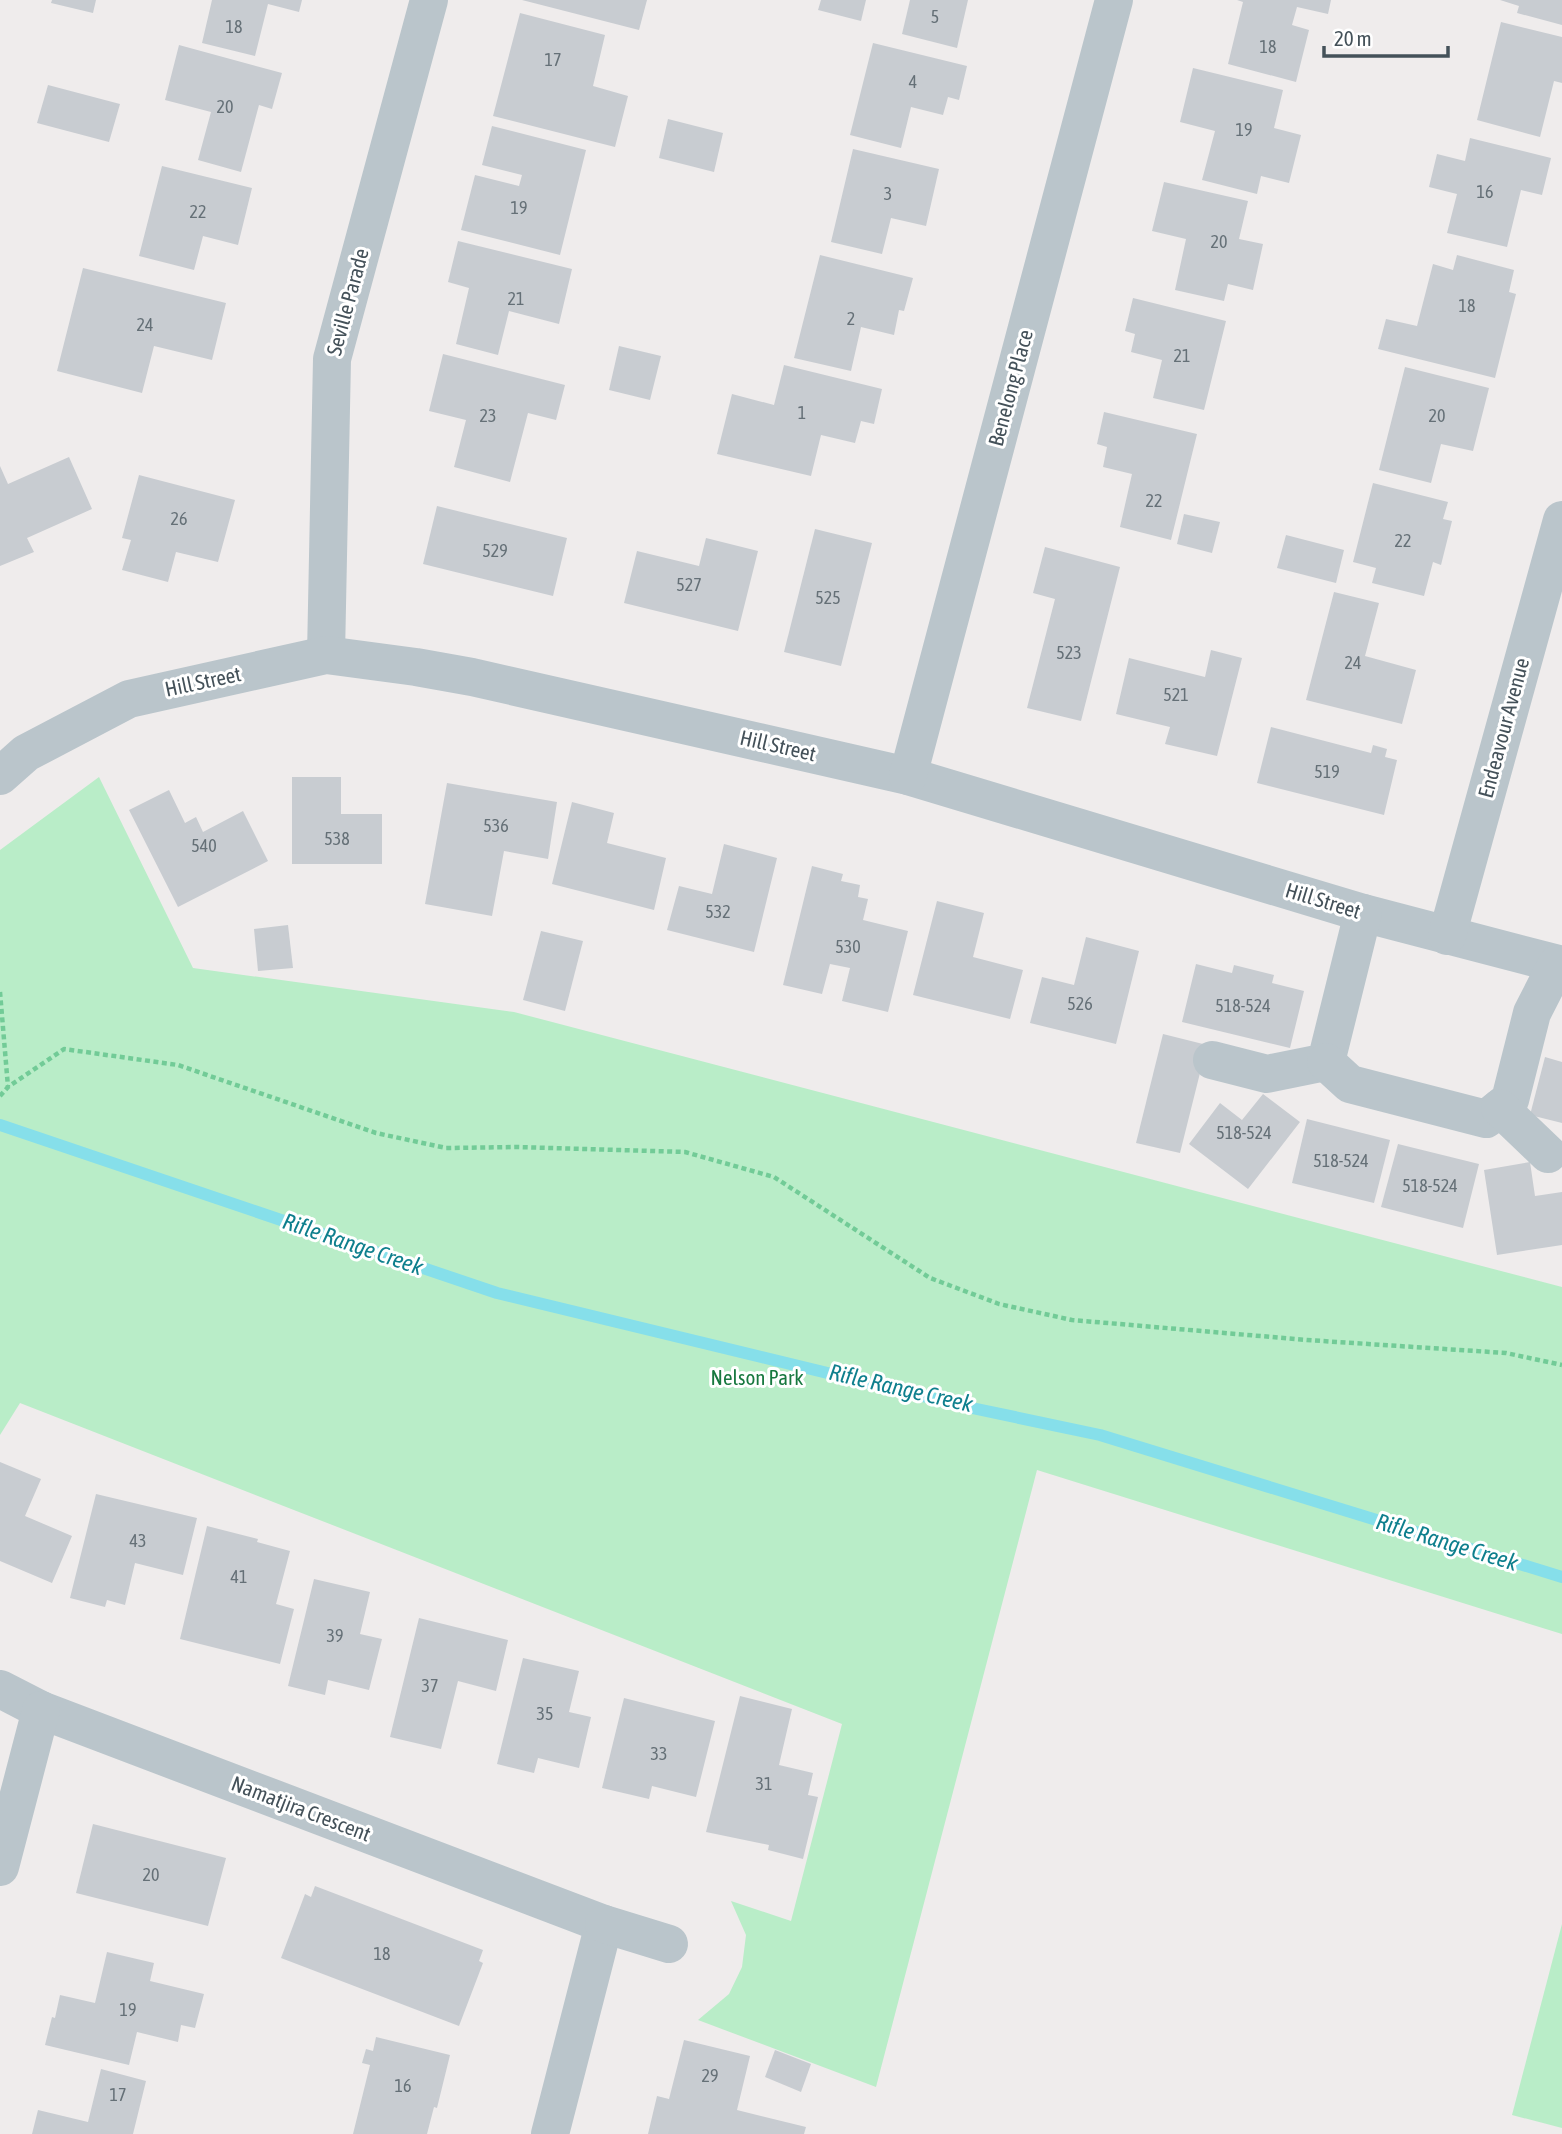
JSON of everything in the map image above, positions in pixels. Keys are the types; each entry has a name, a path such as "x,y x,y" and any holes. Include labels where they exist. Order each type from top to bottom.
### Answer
{"street":[{"name":"Seville Parade","path":"326,655 332,359 429,0"},
{"name":"Benelong Place","path":"908,775 1114,0"},
{"name":"Endeavour Avenue","path":"1447,936 1562,520"},
{"name":"Hill Street","path":"0,776 26,753 129,699 326,655 472,677 908,775 1363,913 1560,965"},
{"path":"1326,1062 1363,913"},
{"path":"1326,1062 1350,1084 1486,1119 1510,1100 1532,1013 1560,965"},
{"path":"1212,1060 1267,1074 1326,1062"},
{"path":"1500,1108 1548,1154"},
{"name":"Namatjira Crescent","path":"0,1689 41,1710 604,1924 669,1944"},
{"path":"0,1867 41,1710"},
{"path":"550,2134 604,1924"}],"path":[{"path":"0,992 8,1087"},
{"path":"0,1096 8,1087 64,1049 178,1065 376,1133 446,1148 517,1147 685,1152 774,1177 930,1278 999,1304 1072,1320 1333,1342 1506,1353 1562,1365"}],"green space":[{"name":"Nelson Park","path":"99,777 193,968 514,1012 1562,1287 1562,1634 1037,1470 876,2087 698,2020 729,1994 742,1967 746,1935 731,1901 791,1921 842,1724 20,1403 0,1435 0,850"},
{"path":"1562,1924 1562,2128 1512,2115"}],"building":[{"path":"52,0 96,0 93,13 51,3"},
{"path":"212,0 302,0 299,12 268,4 255,56 202,43"},
{"path":"522,0 647,0 639,30"},
{"path":"821,0 866,0 861,21 818,10"},
{"path":"910,0 968,0 957,48 902,34"},
{"path":"1237,0 1331,0 1328,14 1297,7 1292,25 1309,30 1296,82 1228,64 1243,2"},
{"path":"1500,0 1562,0 1562,25 1517,13 1519,6"},
{"path":"520,13 605,35 593,86 628,96 615,147 493,116"},
{"path":"1501,22 1562,37 1562,83 1554,81 1540,137 1477,120"},
{"path":"873,43 967,66 959,100 948,97 943,115 911,107 901,148 850,135"},
{"path":"179,45 282,73 272,109 259,105 241,172 198,160 211,112 165,100"},
{"path":"1193,68 1283,90 1274,128 1301,135 1289,183 1261,176 1257,194 1202,180 1215,131 1180,122"},
{"path":"48,85 120,104 109,142 37,123"},
{"path":"668,119 723,133 714,172 659,158"},
{"path":"492,126 586,150 560,255 461,230 475,175 519,186 522,175 482,165"},
{"path":"1470,138 1551,158 1542,195 1521,190 1507,247 1447,233 1457,194 1429,187 1437,154 1465,161"},
{"path":"853,149 939,169 926,226 891,218 882,254 831,242"},
{"path":"162,166 252,188 238,245 203,236 194,270 139,256"},
{"path":"1164,182 1248,201 1239,239 1263,244 1253,290 1228,284 1224,301 1175,290 1186,239 1152,231"},
{"path":"458,241 572,269 559,324 509,311 498,355 456,344 469,288 448,282"},
{"path":"820,255 913,278 904,311 899,310 894,335 861,327 851,371 794,358"},
{"path":"1457,255 1514,270 1509,292 1516,294 1495,378 1378,349 1386,319 1417,326 1433,264 1453,270"},
{"path":"83,268 226,303 212,360 154,346 142,393 57,371"},
{"path":"1133,298 1226,321 1204,410 1153,398 1162,360 1131,352 1135,334 1125,331"},
{"path":"619,346 661,356 650,400 609,390"},
{"path":"443,354 565,385 556,420 528,413 510,482 454,467 466,420 429,411"},
{"path":"784,365 882,389 874,424 861,421 855,443 821,435 811,476 717,454 732,394 774,405"},
{"path":"1405,367 1489,388 1473,451 1441,444 1431,483 1379,470"},
{"path":"1104,412 1197,434 1171,540 1120,527 1132,474 1103,467 1107,447 1097,444"},
{"path":"69,457 92,509 27,538 34,552 0,566 0,466 8,484"},
{"path":"139,475 235,500 218,562 176,552 168,582 122,570 131,540 122,538"},
{"path":"1373,483 1448,502 1443,519 1452,521 1441,565 1433,562 1424,596 1372,583 1376,568 1353,562"},
{"path":"437,506 567,538 553,596 423,564"},
{"path":"1184,514 1220,522 1212,553 1177,544"},
{"path":"815,529 872,543 841,666 784,652"},
{"path":"1286,535 1344,550 1336,583 1277,568"},
{"path":"706,538 758,551 738,631 624,603 637,551 699,566"},
{"path":"1045,547 1120,567 1081,721 1027,708 1055,599 1033,593"},
{"path":"1334,592 1379,603 1365,656 1416,670 1402,724 1306,700"},
{"path":"1211,650 1242,658 1217,756 1165,744 1170,727 1116,714 1129,658 1205,677"},
{"path":"1271,727 1371,753 1373,745 1387,749 1385,757 1397,760 1384,815 1257,783"},
{"path":"292,777 341,777 341,814 382,814 382,864 292,864"},
{"path":"447,783 557,802 548,859 504,851 492,916 425,904"},
{"path":"169,790 185,823 196,817 203,832 243,811 268,861 178,907 129,810"},
{"path":"572,802 614,813 607,843 666,858 654,910 552,884"},
{"path":"724,844 777,858 754,952 667,930 679,886 712,894"},
{"path":"812,866 843,874 841,881 860,885 858,897 868,899 863,920 908,931 888,1012 842,1001 850,968 830,964 822,994 783,985"},
{"path":"937,901 984,913 973,957 1023,970 1010,1019 913,995"},
{"path":"288,925 293,968 258,971 254,929"},
{"path":"541,931 583,941 565,1011 523,1000"},
{"path":"1086,937 1139,951 1116,1044 1030,1023 1042,977 1074,985"},
{"path":"1196,964 1232,973 1234,965 1274,975 1272,983 1304,991 1290,1048 1182,1022"},
{"path":"1163,1034 1207,1045 1180,1153 1136,1143"},
{"path":"1545,1057 1562,1062 1562,1123 1530,1115"},
{"path":"1263,1094 1300,1122 1248,1189 1189,1144 1220,1103 1242,1120"},
{"path":"1307,1119 1390,1140 1374,1203 1292,1183"},
{"path":"1398,1144 1479,1164 1463,1228 1381,1207"},
{"path":"1530,1162 1535,1196 1562,1192 1562,1245 1497,1255 1484,1170"},
{"path":"0,1462 41,1479 25,1516 72,1536 52,1583 0,1561"},
{"path":"96,1494 197,1518 183,1575 135,1563 125,1605 107,1600 105,1607 70,1598"},
{"path":"207,1526 258,1539 257,1542 290,1551 276,1604 294,1609 280,1664 180,1639"},
{"path":"314,1579 370,1592 360,1634 382,1639 369,1690 328,1680 325,1695 288,1686"},
{"path":"419,1618 508,1640 496,1691 458,1681 441,1749 390,1737"},
{"path":"523,1658 579,1671 569,1712 591,1717 579,1768 538,1758 534,1773 497,1764"},
{"path":"740,1696 792,1709 779,1765 813,1773 808,1795 818,1797 803,1859 768,1850 769,1845 706,1832"},
{"path":"624,1698 715,1721 696,1797 652,1786 649,1799 602,1788"},
{"path":"93,1824 226,1858 208,1926 76,1893"},
{"path":"315,1886 483,1950 479,1961 483,1963 459,2026 281,1958 305,1894 311,1897"},
{"path":"107,1952 154,1963 150,1981 204,1994 195,2028 181,2025 178,2042 137,2032 129,2065 45,2045 60,1995 95,2003"},
{"path":"376,2037 450,2055 437,2108 434,2107 427,2134 353,2134 370,2065 362,2063 366,2049 373,2051"},
{"path":"684,2040 750,2056 737,2110 806,2127 804,2134 648,2134 657,2096 669,2099"},
{"path":"775,2050 811,2064 801,2092 765,2077"},
{"path":"101,2069 146,2081 133,2134 32,2134 38,2110 88,2122"}],"waterway":[{"name":"Rifle Range Creek","path":"0,1125 497,1293 972,1408 1100,1435 1562,1577"}]}
